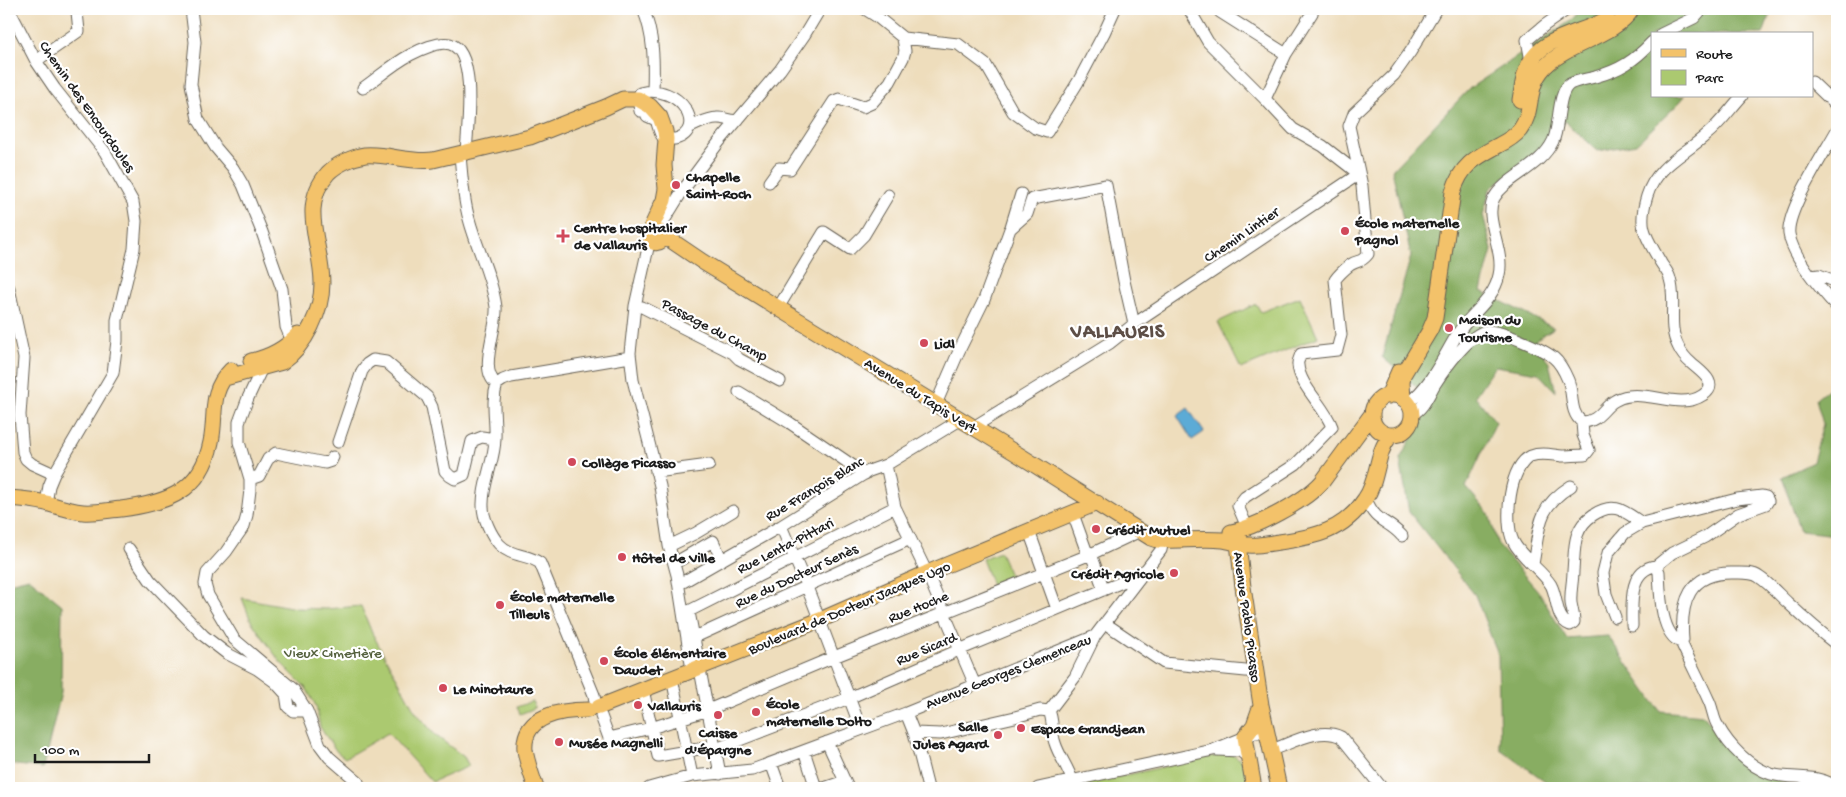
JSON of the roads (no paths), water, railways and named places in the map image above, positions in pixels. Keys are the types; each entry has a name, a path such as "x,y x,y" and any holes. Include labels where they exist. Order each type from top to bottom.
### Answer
{"main road":[{"path":"1388,396 1406,357 1419,337 1427,317 1442,208 1450,177 1464,156 1510,130 1516,120 1524,77 1531,61 1543,48 1558,39 1603,22 1614,16 1620,9"},
{"path":"1407,405 1396,396 1388,396 1378,400 1373,408 1373,424 1376,428 1390,436 1401,433 1410,425 1407,405 1402,383 1403,375 1430,330 1434,318 1453,192 1457,178 1472,161 1514,137 1522,128 1534,82 1548,64 1560,54 1617,24 1632,9"},
{"path":"9,498 46,503 74,511 95,512 157,502 175,495 192,481 204,462 212,438 215,394 225,378 255,367 282,362 289,358 294,344 309,330 319,305 322,282 312,210 316,192 331,170 365,155 420,162 463,154 530,137 606,107 626,107 642,101"},
{"path":"642,101 650,106 660,117 666,139 664,165 666,189 661,209 652,226 658,236"},
{"path":"642,101 656,134 664,165"},
{"name":"Avenue du Tapis Vert","path":"658,236 936,404 1140,531 1152,538 1163,540"},
{"path":"1163,540 1223,540 1242,533 1300,500 1314,491 1322,482 1372,414"},
{"path":"1242,533 1251,546 1321,534 1342,525 1366,499 1383,448 1390,436"},
{"name":"Boulevard de Docteur Jacques Ugo","path":"536,788 525,750 526,733 544,717 596,709 820,620 927,573 1097,503"},
{"name":"Avenue Pablo Picasso","path":"1242,533 1256,672 1261,705 1279,788"},
{"path":"1254,788 1244,737 1254,725 1261,705"}],"street":[{"path":"191,9 195,42 191,84 198,119 243,185 282,290 286,327 294,344"},
{"path":"643,9 653,47 654,71 642,101 675,97 684,106 689,122 684,135 666,139"},
{"path":"720,774 708,710 696,669 692,635 672,544 659,472 638,378 631,362 630,348 635,306 643,275 658,236 681,193 719,142 780,70 820,9"},
{"path":"865,9 902,38 958,44 986,65 1013,112 1035,128 1047,132 1078,82 1115,9"},
{"path":"1189,9 1208,42 1293,130 1322,146 1359,174"},
{"path":"1218,9 1286,54"},
{"path":"1265,99 1286,54 1312,13 1309,9"},
{"path":"1242,533 1238,506 1245,497 1296,464 1332,427 1329,418 1302,379 1297,364 1301,354 1337,350 1341,335 1335,280 1340,272 1346,270 1350,265 1363,261 1368,254 1362,186 1349,126 1354,113 1394,75 1436,9"},
{"path":"1534,82 1533,66 1527,40 1568,9"},
{"path":"1665,32 1694,18 1702,9"},
{"name":"Chemin des Encourdoules","path":"9,10 36,61 55,89 105,152 133,202 136,221 134,249 117,320 117,341 113,373 54,474 49,486 46,503"},
{"path":"36,61 79,31 77,12"},
{"path":"769,182 779,168 790,169 834,100 839,99 863,107 872,103 890,82 903,58 905,51 902,38"},
{"path":"1407,405 1443,361 1459,332 1492,294 1499,275 1500,252 1491,222 1490,210 1493,199 1501,189 1538,161 1553,142 1558,127 1562,95 1565,88 1570,84 1596,77 1624,66 1637,58 1651,43"},
{"path":"362,88 411,54 440,44 450,44 457,48 467,65 470,78 463,154 465,201 483,256 496,307 496,318 487,368 490,376 497,384"},
{"path":"1814,84 1837,106"},
{"path":"1407,405 1420,408 1437,382 1470,341 1478,334 1486,331 1504,334 1554,358 1569,382 1574,411 1582,422 1591,422 1600,415 1609,403 1622,396 1633,395 1690,401 1697,399 1709,390 1708,378 1684,355 1677,345 1673,332 1670,278 1646,240 1642,228 1643,212 1653,180 1661,170 1706,135 1740,98"},
{"path":"689,122 718,118 732,121 738,120"},
{"path":"1837,130 1792,215 1789,232 1793,251 1837,307"},
{"name":"Chemin Lintier","path":"974,429 980,422 1110,343 1134,324 1359,174"},
{"path":"1010,229 1027,214 1032,199 1106,185 1134,324"},
{"path":"936,404 984,300 1021,194"},
{"path":"778,308 824,232 850,249 864,235 888,195"},
{"path":"1812,276 1819,275 1837,282"},
{"path":"9,288 24,358 20,415 23,452 26,459 32,464 54,474"},
{"name":"Passage du Champ","path":"635,306 642,307 733,353 739,359 780,381"},
{"path":"338,442 362,370 373,360 386,362 427,397 432,407 446,471 450,476 455,479 464,475 472,441 482,437 495,438"},
{"path":"596,709 594,695 540,564 534,559 514,555 505,550 493,536 485,517 483,507 484,494 495,438 494,393 497,384 511,377 631,362"},
{"path":"255,367 248,398 239,422 239,442 250,479 249,504 244,526 226,552 207,573 205,584 208,594 234,639 293,689 307,711 320,745 329,757 358,782 360,788"},
{"path":"739,392 790,423 865,474"},
{"name":"Rue François Blanc","path":"680,577 722,560 782,526 865,474 886,465 960,420"},
{"path":"1582,422 1583,435 1589,450 1585,455 1563,456 1542,454 1530,457 1518,467 1509,506 1508,524 1513,541 1523,555 1552,586 1560,615 1565,623 1570,625 1574,622 1571,593 1576,534 1586,521 1608,508 1620,508 1642,523"},
{"path":"250,479 259,476 268,459 276,453 325,464 331,461 333,457"},
{"path":"659,472 709,465"},
{"path":"886,465 895,507 927,573 975,685"},
{"path":"1533,564 1544,512 1550,502 1571,486"},
{"path":"1615,617 1606,594 1603,573 1608,553 1625,533 1642,523 1737,499 1766,497 1768,500 1766,504 1738,514 1705,537 1672,553 1656,566 1646,569 1637,578 1633,592 1632,626"},
{"path":"1366,499 1370,511 1402,536"},
{"name":"Rue Lenta-Pittari","path":"687,614 794,557 895,507"},
{"path":"672,544 696,533 733,511"},
{"path":"1073,514 1086,550 1091,554 1104,590"},
{"path":"1353,514 1376,517"},
{"path":"782,526 861,729"},
{"path":"1029,531 1057,609"},
{"name":"Rue Hoche","path":"596,709 609,738 651,728 708,710 944,612 1091,554 1140,531"},
{"name":"Rue du Docteur Senès","path":"692,635 807,587 910,539"},
{"name":"Avenue Georges Clemenceau","path":"649,788 692,776 752,770 906,713 1095,636 1106,624 1160,550 1163,540"},
{"path":"676,560 713,541 722,560"},
{"path":"129,550 150,580 204,636 226,653 257,669 275,682 286,694 288,707 293,711 307,711"},
{"path":"1656,566 1659,572 1663,617 1669,631 1679,642 1710,703 1717,725 1729,743 1749,763 1771,774 1820,780 1832,784 1836,788"},
{"name":"Rue Sicard","path":"651,728 658,756 710,747 716,749 849,698 1132,578 1145,570"},
{"path":"1679,642 1683,640 1683,609 1686,598 1693,587 1705,578 1717,574 1742,573 1758,576 1798,613 1837,645"},
{"path":"1106,624 1164,662 1256,672"},
{"path":"1049,711 1074,677 1095,636"},
{"path":"672,678 692,776"},
{"path":"643,690 651,728"},
{"path":"914,733 941,734 1040,710 1049,711"},
{"path":"1049,711 1052,717 1055,743 1068,767 1072,780"},
{"path":"906,713 914,733 928,788"},
{"path":"1038,788 1213,750 1255,733 1262,733 1270,744 1327,732 1341,737 1382,788"},
{"path":"824,788 846,785 827,742"},
{"path":"1213,750 1240,751 1248,757"},
{"path":"804,751 816,788"},
{"path":"771,763 780,788"}],"water":[{"path":"1188,408 1204,432 1192,440 1177,416"}],"place":[{"name":"Chapelle Saint-Roch","path":"676,185"},
{"name":"École maternelle Pagnol","path":"1345,231"},
{"name":"Centre hospitalier de Vallauris","path":"563,236"},
{"name":"Maison du Tourisme","path":"1449,328"},
{"name":"Lidl","path":"924,343"},
{"name":"Collège Picasso","path":"572,462"},
{"name":"Crédit Mutuel","path":"1096,529"},
{"name":"Hôtel de Ville","path":"622,557"},
{"name":"Crédit Agricole","path":"1174,573"},
{"name":"École maternelle Tilleuls","path":"500,605"},
{"name":"École élémentaire Daudet","path":"604,661"},
{"name":"Le Minotaure","path":"443,688"},
{"name":"Vallauris","path":"638,705"},
{"name":"École maternelle Dolto","path":"756,712"},
{"name":"Caisse d'Épargne","path":"718,715"},
{"name":"Espace Grandjean","path":"1021,728"},
{"name":"Salle Jules Agard","path":"998,735"},
{"name":"Musée Magnelli","path":"559,742"}],"district":[{"name":"VALLAURIS","path":"1118,330"}],"park label":[{"name":"Vieux Cimetière","path":"333,652"}]}
